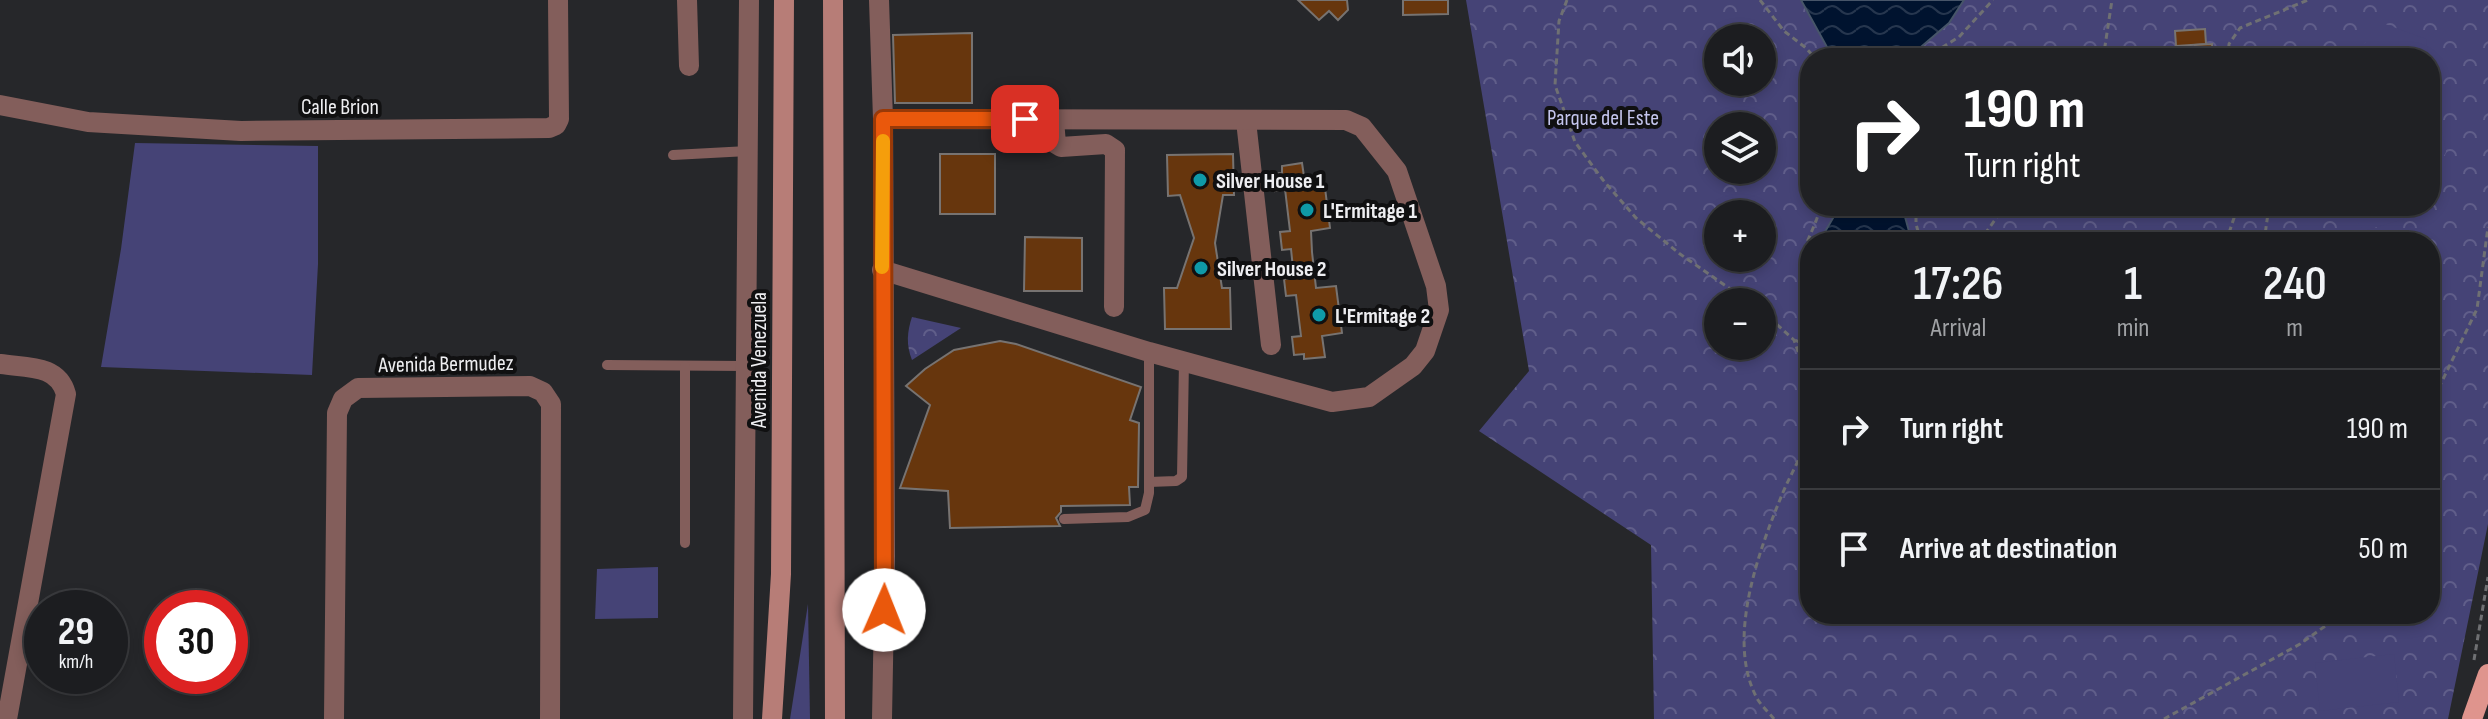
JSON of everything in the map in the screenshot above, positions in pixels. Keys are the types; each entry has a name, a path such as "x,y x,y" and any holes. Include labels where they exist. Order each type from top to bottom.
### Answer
{"main road":[{"path":"2472,719 2485,682"}],"street":[{"name":"Calle Brion","path":"0,105 88,122 225,130 549,128 556,125 559,119 558,0"},
{"path":"687,0 689,66"},
{"name":"Avenida Venezuela","path":"743,719 749,0"},
{"name":"Avenida Venezuela","path":"772,719 781,574 784,0"},
{"path":"833,0 835,719"},
{"path":"879,0 883,119 885,556 882,719"},
{"path":"882,270 1149,352 1332,402 1369,397 1413,366 1425,351 1439,310 1436,286 1397,171 1362,127 1346,120 883,119"},
{"path":"1054,120 1056,144 1061,147 1106,144 1115,150 1114,307"},
{"path":"1246,121 1271,345"},
{"path":"0,364 55,373 66,394 7,719"},
{"name":"Avenida Bermudez","path":"334,719 337,413 343,399 358,388 530,386 543,392 551,404 550,719"}],"lane":[{"path":"673,155 748,151"},
{"path":"1064,519 1128,517 1145,510 1149,482 1149,352"},
{"path":"1149,482 1176,481 1182,477 1184,361"},
{"path":"607,365 746,366"},
{"path":"685,366 685,543"}],"path":[{"path":"1567,0 1559,21 1555,85 1575,142 1636,218 1729,288"},
{"path":"1760,0 1784,31 1806,48"},
{"path":"1941,48 1959,37 1993,0"},
{"path":"2104,48 2112,0"},
{"path":"2229,48 2240,28 2308,0"},
{"path":"2440,385 2477,309 2488,227"},
{"path":"1800,259 1800,286"},
{"path":"1776,324 1800,343"},
{"path":"1794,340 1800,357"},
{"path":"1774,719 1758,699 1745,659 1747,622 1760,547 1800,458"},
{"path":"2485,682 2469,687 2488,577"},
{"path":"2164,719 2300,644 2328,624"}],"green space":[{"name":"Parque del Este","path":"1466,0 2488,0 2488,524 2448,719 1654,719 1651,545 1479,431 1529,371"},
{"path":"2385,24 2426,39 2427,48 2360,48"},
{"path":"2440,119 2446,152 2440,163"},
{"path":"135,143 318,146 318,264 312,375 101,367"},
{"path":"2353,216 2411,216 2410,217 2364,231"},
{"path":"912,317 961,328 912,360 908,338"},
{"path":"658,567 658,618 595,619 597,569"},
{"path":"808,604 810,719 790,719"},
{"path":"2394,654 2399,702 2320,711 2315,663"}],"water":[{"path":"1801,0 1964,0 1949,23 1920,48 1827,48"},
{"path":"1834,216 1905,216 1909,232 1825,232"}],"building":[{"path":"1298,0 1347,0 1348,10 1338,20 1329,11 1319,20"},
{"path":"1403,0 1448,0 1448,14 1403,15"},
{"path":"2205,29 2206,44 2176,46 2175,31"},
{"path":"972,33 972,103 895,103 893,35"},
{"path":"2212,44 2212,48 2195,48 2195,45"},
{"path":"940,154 995,154 995,214 940,214"},
{"path":"1233,154 1234,195 1223,195 1215,243 1222,288 1230,288 1231,329 1165,329 1164,288 1177,288 1194,238 1180,195 1168,196 1167,155"},
{"path":"1302,163 1305,183 1324,180 1330,228 1311,231 1316,288 1336,286 1342,333 1322,336 1325,357 1304,359 1304,354 1294,355 1292,337 1301,336 1296,295 1286,296 1284,279 1294,278 1291,249 1282,250 1280,232 1290,231 1285,189 1275,191 1273,174 1282,173 1282,166"},
{"path":"1025,237 1082,238 1082,291 1024,291"},
{"path":"1000,341 1141,387 1130,420 1139,423 1138,487 1129,487 1130,505 1061,506 1056,518 1060,526 950,528 948,491 900,488 930,405 906,386 954,350"}],"slow traffic":[{"path":"882,267 883,141"}],"place":[{"name":"Silver House 1","path":"1200,180"},
{"name":"L'Ermitage 1","path":"1307,210"},
{"name":"Silver House 2","path":"1201,268"},
{"name":"L'Ermitage 2","path":"1319,315"}],"route":[{"path":"884,610 883,119 1025,119"}]}
